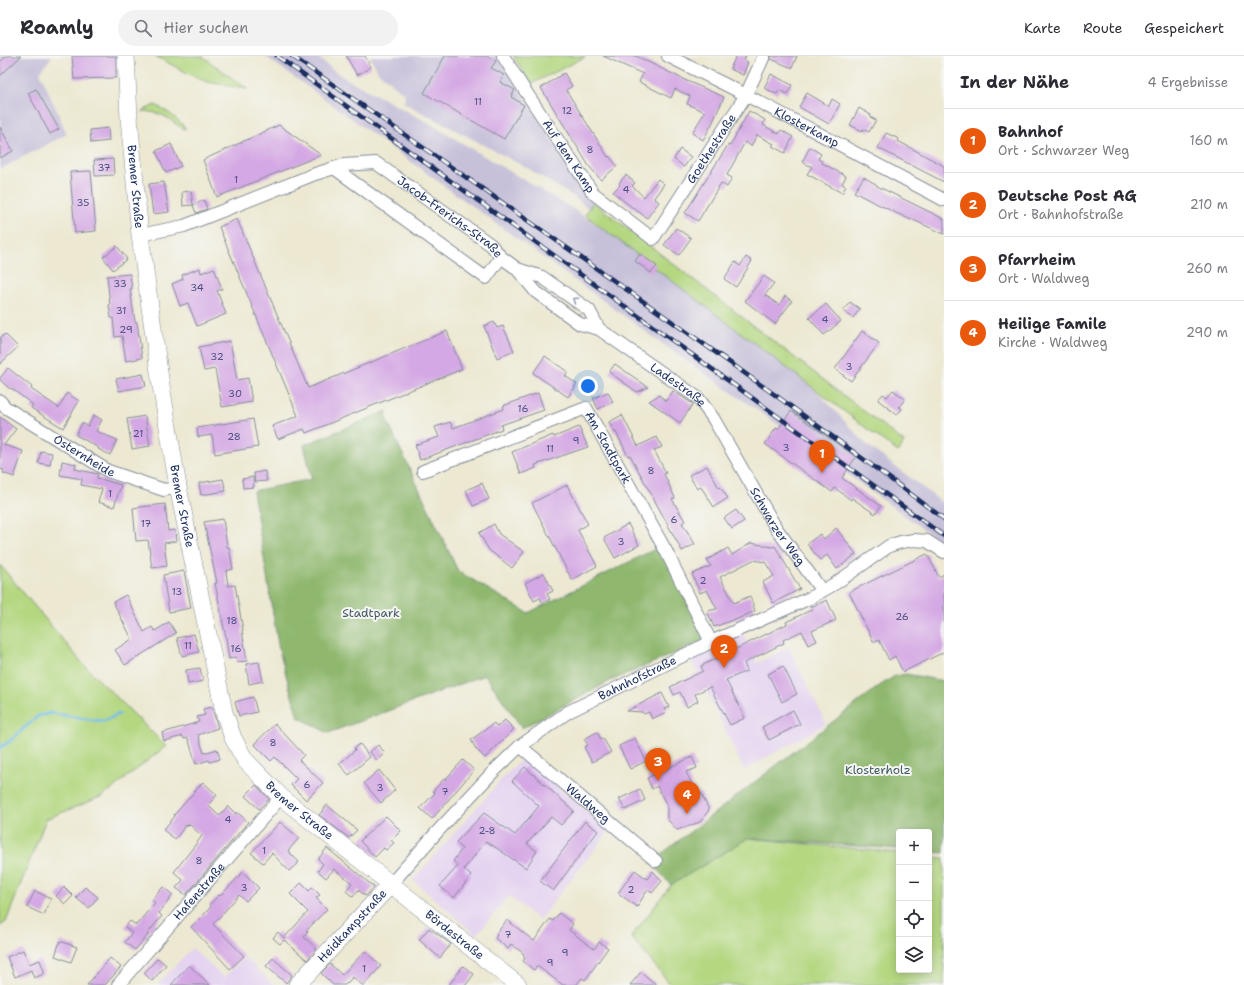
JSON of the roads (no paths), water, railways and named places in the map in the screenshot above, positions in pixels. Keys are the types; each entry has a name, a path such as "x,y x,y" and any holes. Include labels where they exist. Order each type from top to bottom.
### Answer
{"street":[{"name":"Bremer Straße","path":"126,56 129,118 140,235 160,379 178,487 224,712 233,738 245,760 280,797 391,884"},
{"name":"Auf dem Kamp","path":"504,56 522,86 593,193 653,239"},
{"name":"Klosterkamp","path":"668,56 746,95 944,200"},
{"name":"Goethestraße","path":"653,239 746,95 764,56"},
{"name":"Jacob-Frerichs-Straße","path":"140,235 184,226 315,174 334,168 344,165 376,163 491,245 501,257 486,278 334,168"},
{"name":"Ladestraße","path":"501,257 516,268 536,292 580,324 599,328 698,398 713,418 736,460"},
{"name":"Osternheide","path":"0,401 5,407 108,471 164,490 178,487"},
{"name":"Am Stadtpark","path":"423,471 586,408 666,550 711,642"},
{"name":"Schwarzer Weg","path":"736,460 776,528 822,591"},
{"name":"Bahnhofstraße","path":"391,884 492,773 520,746 568,712 711,642 822,591 889,546 914,540 927,541 944,552"},
{"name":"Waldweg","path":"520,746 656,861"},
{"name":"Hafenstraße","path":"118,985 280,797"},
{"name":"Heidkampstraße","path":"297,985 391,884"},
{"name":"Bördestraße","path":"391,884 518,985"}],"waterway":[{"path":"0,748 38,716 51,713 104,721 119,714"}],"railway":[{"path":"277,56 944,536"},
{"path":"292,56 702,343 864,459 944,519"}],"place":[{"name":"Bahnhof","path":"822,473"},
{"name":"Deutsche Post AG","path":"724,668"},
{"name":"Pfarrheim","path":"658,781"},
{"name":"Heilige Famile","path":"687,814"}],"park label":[{"name":"Stadtpark","path":"371,613"},
{"name":"Klosterholz","path":"878,770"}]}
